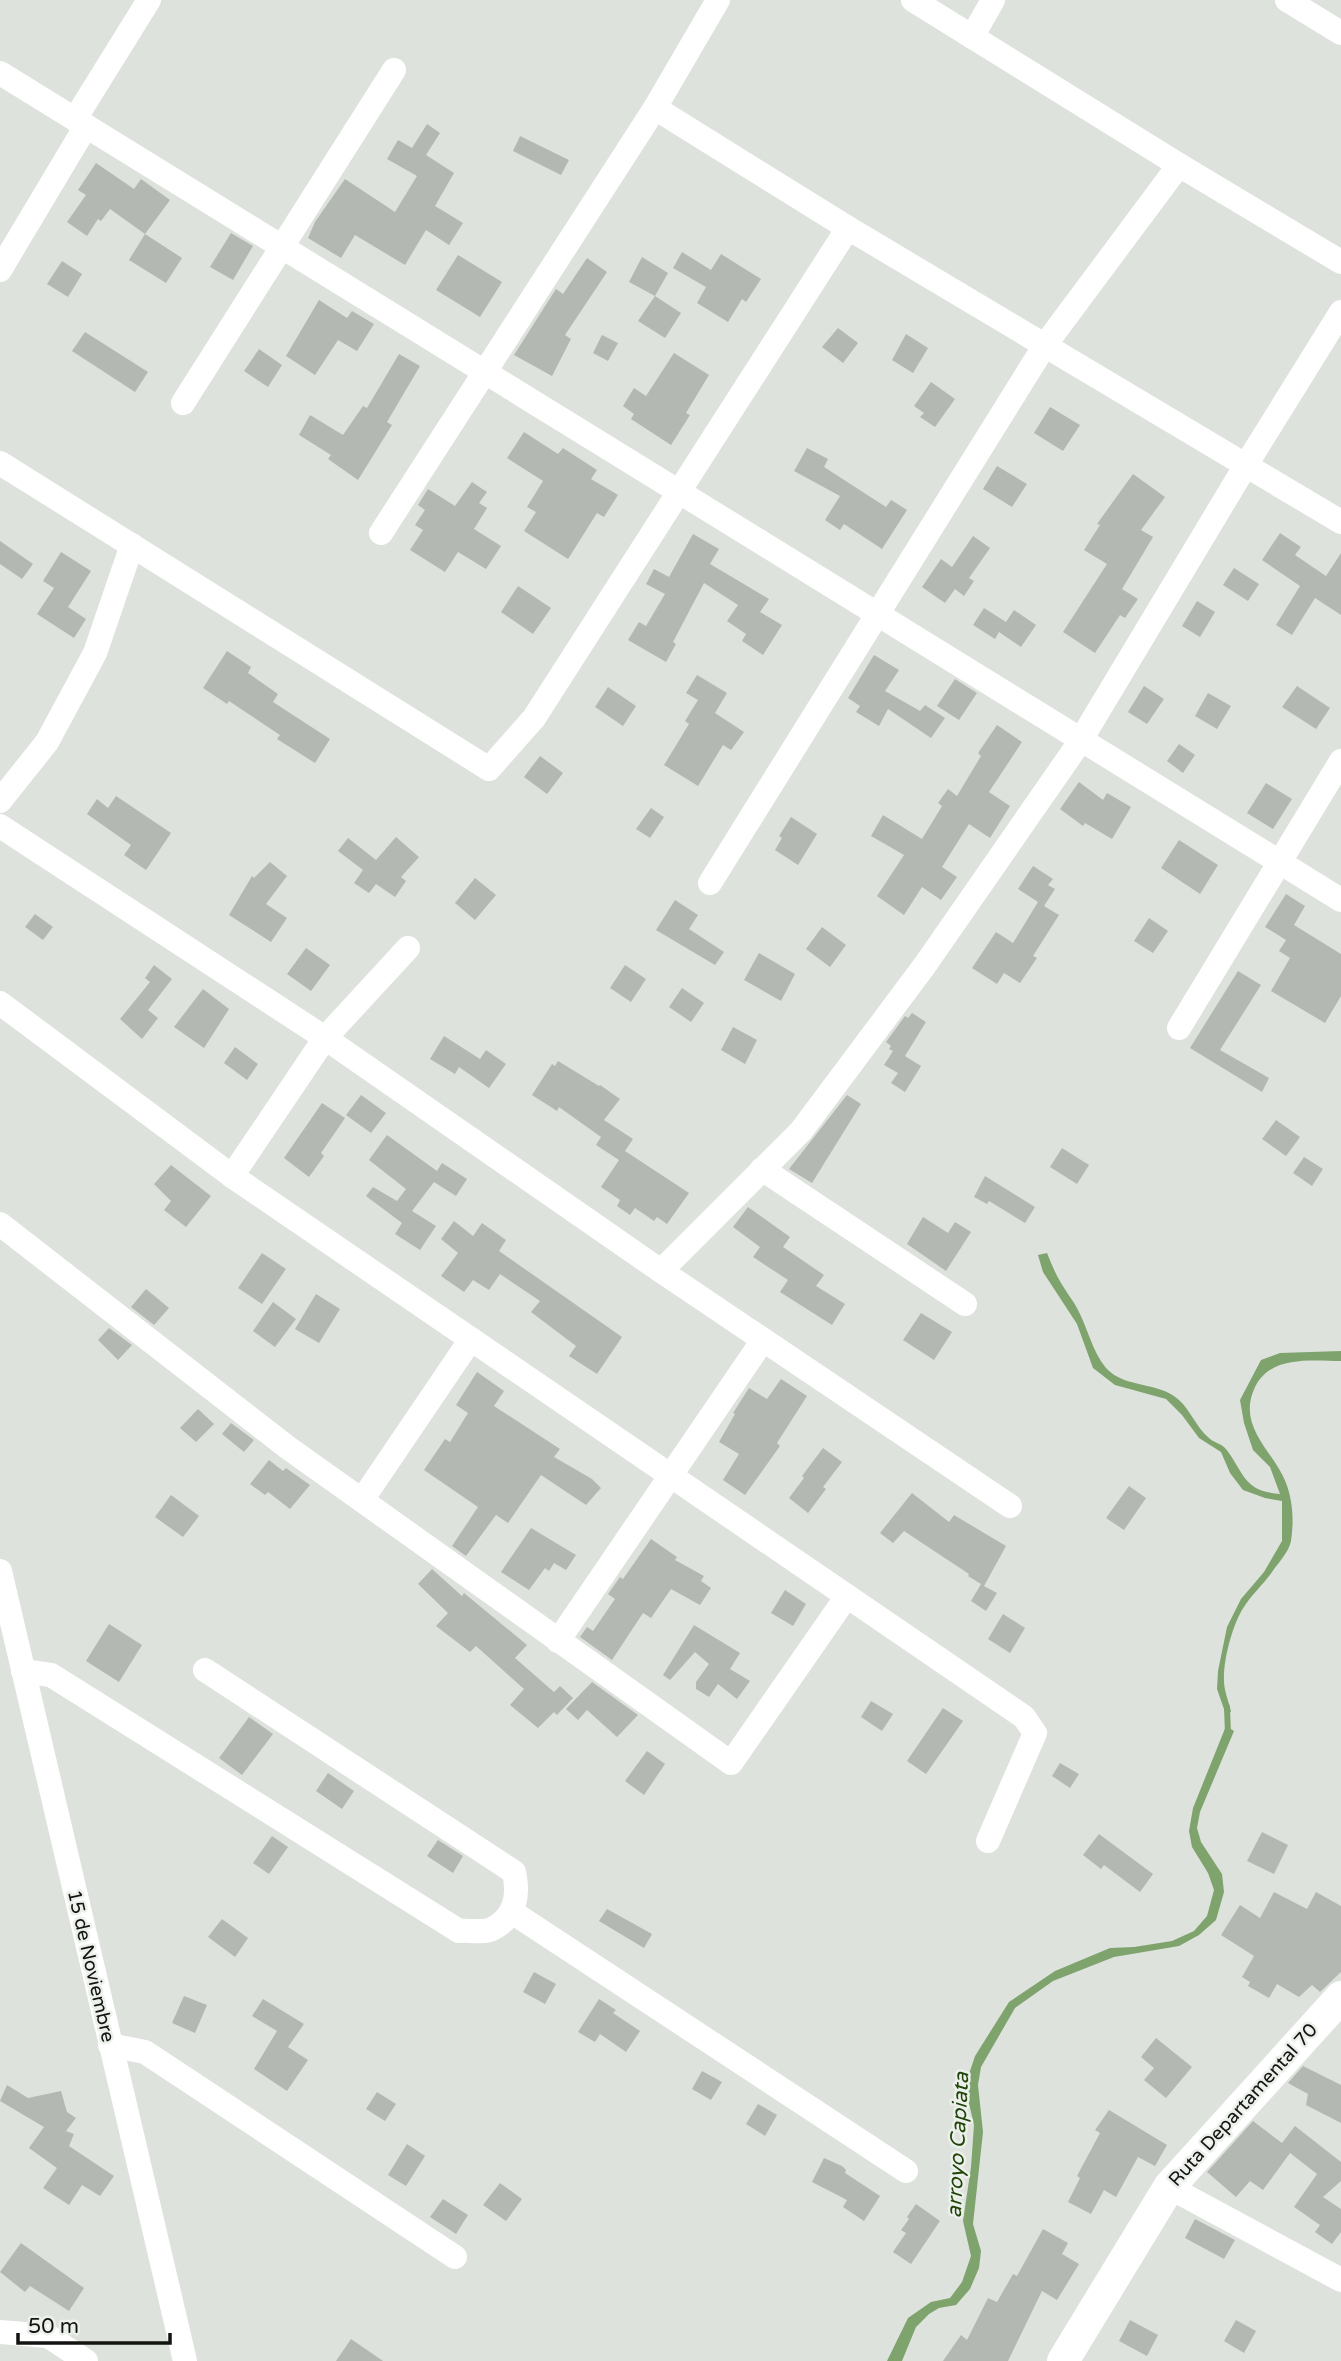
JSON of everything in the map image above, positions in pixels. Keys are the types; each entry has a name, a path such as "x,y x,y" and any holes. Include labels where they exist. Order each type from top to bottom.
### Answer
{"main road":[{"name":"Ruta Departamental 70","path":"1063,2361 1169,2187 1341,1997"}],"street":[{"path":"0,270 149,0"},
{"path":"381,533 655,108 718,0"},
{"path":"913,0 1341,262"},
{"path":"972,37 993,0"},
{"path":"1287,0 1341,33"},
{"path":"183,403 394,70"},
{"path":"0,73 1341,900"},
{"path":"655,108 848,228 1341,522"},
{"path":"710,883 1045,345 1179,165"},
{"path":"0,463 489,769 534,718 848,228"},
{"path":"661,1271 800,1131 925,965 1081,740 1341,312"},
{"path":"0,801 47,742 95,653 132,545"},
{"path":"1179,1028 1341,761"},
{"path":"0,826 325,1038 661,1271 1010,1506"},
{"path":"232,1176 325,1038 408,948"},
{"path":"0,1003 232,1176 1024,1717 1035,1733 988,1840"},
{"path":"762,1169 965,1304"},
{"path":"0,1224 287,1447 731,1763 846,1596"},
{"path":"362,1500 471,1339"},
{"path":"558,1641 763,1340"},
{"name":"15 de Noviembre","path":"0,1571 185,2361"},
{"path":"23,1671 51,1675 459,1931 491,1930 512,1912 518,1892 514,1872 205,1670"},
{"path":"512,1912 906,2171"},
{"path":"110,2045 145,2052 455,2257"},
{"path":"1169,2187 1341,2280"},
{"path":"0,2332 48,2336 86,2361"}],"shaded area":[{"path":"1047,1253 1106,1368 1123,1379 1162,1390 1179,1400 1204,1434 1226,1449 1246,1480 1268,1492 1280,1494 1270,1467 1253,1450 1240,1400 1261,1360 1280,1353 1341,1351 1341,1361 1293,1362 1271,1369 1255,1387 1250,1401 1253,1427 1286,1483 1292,1526 1288,1549 1245,1605 1232,1635 1224,1681 1231,1712 1225,1712 1217,1689 1227,1627 1241,1599 1264,1572 1282,1541 1282,1501 1243,1490 1230,1473 1221,1452 1199,1438 1166,1399 1115,1385 1093,1368 1077,1324 1043,1272 1038,1255"},
{"path":"1226,1726 1234,1731 1200,1812 1197,1828 1201,1842 1222,1874 1224,1892 1216,1920 1199,1935 1179,1946 1114,1957 1053,1981 1015,2008 981,2067 978,2085 983,2132 973,2224 981,2251 979,2268 970,2289 956,2305 939,2308 916,2327 902,2361 887,2361 908,2318 931,2302 950,2298 962,2282 971,2256 963,2221 974,2125 968,2099 968,2077 975,2056 1009,2002 1055,1971 1110,1948 1172,1941 1194,1931 1207,1916 1214,1890 1208,1873 1192,1847 1189,1831 1193,1808"}],"building":[{"path":"427,124 440,133 426,155 454,173 435,206 463,223 449,245 426,230 405,265 355,235 341,258 308,238 315,222 345,179 395,212 417,176 387,159 398,140 412,148"},
{"path":"520,136 569,160 561,175 513,151"},
{"path":"96,163 134,189 141,179 170,200 145,234 110,209 101,221 98,219 87,236 67,222 86,195 78,190"},
{"path":"231,233 253,246 233,280 210,267"},
{"path":"145,234 182,258 166,283 129,260"},
{"path":"682,252 711,270 721,254 761,279 746,302 742,299 728,322 697,303 706,287 673,268"},
{"path":"458,255 502,282 480,317 436,290"},
{"path":"642,257 668,273 655,296 629,282"},
{"path":"587,258 607,272 565,335 571,339 552,376 514,355 556,289 563,294"},
{"path":"62,261 82,274 68,297 47,284"},
{"path":"655,296 681,313 665,338 638,321"},
{"path":"319,300 347,318 352,311 374,324 357,351 338,340 315,375 286,356"},
{"path":"838,328 858,343 843,363 822,347"},
{"path":"85,332 148,372 135,392 72,351"},
{"path":"906,334 928,348 913,373 892,360"},
{"path":"602,335 618,343 608,361 593,353"},
{"path":"259,349 282,365 268,387 244,371"},
{"path":"674,353 709,375 686,413 690,415 671,445 631,419 634,414 623,406 634,388 646,396"},
{"path":"399,354 420,366 387,422 392,425 358,480 328,459 331,455 299,435 310,415 343,435 363,406 367,408"},
{"path":"931,382 955,399 935,427 920,417 924,413 914,406"},
{"path":"1050,407 1080,425 1063,451 1034,433"},
{"path":"524,432 558,454 563,448 597,470 591,479 618,495 604,517 597,513 568,559 524,531 536,512 527,507 543,481 507,458"},
{"path":"807,448 828,459 824,467 886,507 891,500 907,510 882,549 844,524 840,530 825,520 840,496 794,471"},
{"path":"997,466 1027,484 1012,507 983,489"},
{"path":"1133,474 1165,497 1141,530 1153,537 1122,589 1138,599 1125,618 1120,615 1095,653 1063,632 1107,564 1084,550 1100,525 1097,524"},
{"path":"472,482 487,492 479,503 487,508 474,529 501,546 486,569 458,552 445,572 410,550 423,530 415,525 425,510 418,505 428,489 455,506"},
{"path":"1280,533 1301,547 1295,555 1326,576 1341,553 1341,615 1315,598 1292,635 1276,625 1300,586 1262,560"},
{"path":"693,534 719,549 710,564 769,599 760,612 782,625 763,655 742,641 746,634 727,621 738,605 704,583 673,642 676,644 666,662 628,640 639,622 646,626 665,594 646,584 654,569 669,577"},
{"path":"973,536 990,548 969,578 974,581 964,596 955,589 945,603 922,587 941,559 952,567"},
{"path":"0,541 33,564 22,579 0,564"},
{"path":"61,552 91,571 68,607 86,619 74,638 37,614 54,588 43,581"},
{"path":"1234,568 1259,584 1248,601 1223,585"},
{"path":"518,586 551,608 533,634 501,612"},
{"path":"1197,601 1215,612 1200,637 1182,626"},
{"path":"984,608 1006,622 1014,610 1036,625 1021,647 999,632 995,639 973,625"},
{"path":"227,651 251,667 248,673 278,694 273,702 330,739 315,763 277,739 280,735 229,701 227,704 203,688"},
{"path":"874,655 899,670 885,691 920,711 925,705 945,718 931,738 888,709 879,726 856,712 860,706 848,698"},
{"path":"697,675 727,693 715,713 744,732 731,750 723,745 698,786 664,765 689,724 685,721 698,700 686,693"},
{"path":"955,679 977,693 959,720 937,706"},
{"path":"1144,686 1164,699 1147,724 1128,712"},
{"path":"1297,686 1330,708 1316,729 1282,707"},
{"path":"608,687 636,706 623,726 595,707"},
{"path":"1208,693 1231,706 1217,729 1195,716"},
{"path":"997,725 1022,742 989,792 1010,806 990,838 969,824 942,867 957,877 941,900 922,887 904,915 877,896 904,855 871,836 883,815 922,839 942,806 938,803 948,789 957,796 981,756 978,753"},
{"path":"1179,744 1195,755 1183,773 1167,761"},
{"path":"540,756 563,773 547,794 524,777"},
{"path":"1079,782 1103,800 1107,793 1131,807 1112,839 1085,823 1083,826 1060,809"},
{"path":"1266,783 1292,799 1273,829 1247,813"},
{"path":"116,796 171,833 146,870 124,855 131,845 87,814 97,799 108,808"},
{"path":"651,808 664,817 650,838 636,829"},
{"path":"791,817 817,834 798,865 775,850 782,838 779,836"},
{"path":"396,837 419,857 401,877 406,881 395,897 376,884 369,893 354,883 363,870 338,851 348,838 376,860"},
{"path":"1179,840 1218,865 1200,894 1161,868"},
{"path":"270,862 287,876 266,904 287,918 271,942 229,915 252,876 254,878"},
{"path":"1033,866 1053,879 1048,885 1055,889 1044,906 1059,915 1033,956 1037,958 1020,983 1004,973 997,984 972,968 996,932 1013,943 1038,902 1018,889"},
{"path":"475,878 496,895 475,920 455,903"},
{"path":"1286,894 1305,906 1294,925 1341,954 1341,996 1325,1023 1271,991 1290,958 1279,951 1286,940 1265,927"},
{"path":"675,900 698,915 689,929 724,952 715,965 656,930"},
{"path":"35,914 53,927 43,940 25,927"},
{"path":"1149,918 1168,931 1153,953 1134,941"},
{"path":"822,927 846,945 830,967 806,949"},
{"path":"306,948 330,965 311,991 287,974"},
{"path":"759,953 795,974 781,1001 744,980"},
{"path":"154,965 172,979 148,1010 158,1018 142,1039 120,1019 150,982 145,978"},
{"path":"625,965 646,979 631,1002 610,988"},
{"path":"1238,971 1261,985 1220,1050 1269,1078 1262,1092 1190,1048"},
{"path":"682,988 704,1003 691,1022 669,1007"},
{"path":"203,989 229,1009 204,1048 174,1027"},
{"path":"912,1013 926,1022 905,1056 921,1066 905,1092 891,1083 898,1073 884,1065 893,1051 886,1042 905,1016 908,1018"},
{"path":"733,1027 757,1040 745,1064 721,1050"},
{"path":"444,1036 480,1059 486,1050 506,1064 489,1088 459,1067 455,1074 430,1059"},
{"path":"235,1047 258,1064 247,1080 224,1063"},
{"path":"558,1061 620,1099 604,1120 633,1139 625,1151 689,1193 667,1224 657,1217 654,1221 635,1208 630,1215 617,1206 620,1200 601,1187 619,1160 596,1145 601,1137 559,1107 557,1111 532,1095 552,1064 555,1066"},
{"path":"361,1095 386,1113 371,1133 346,1115"},
{"path":"847,1095 861,1104 812,1183 789,1169"},
{"path":"322,1103 345,1118 321,1153 324,1156 309,1177 284,1158"},
{"path":"1276,1120 1300,1137 1286,1156 1262,1139"},
{"path":"387,1135 437,1171 442,1163 467,1179 456,1196 434,1182 412,1211 436,1226 420,1250 395,1234 402,1223 366,1196 373,1187 397,1201 406,1189 369,1160"},
{"path":"1062,1148 1089,1165 1077,1184 1050,1167"},
{"path":"1304,1157 1323,1169 1312,1186 1293,1173"},
{"path":"171,1165 211,1196 186,1227 164,1210 171,1201 154,1184"},
{"path":"985,1176 1035,1207 1025,1223 989,1201 987,1204 974,1197"},
{"path":"748,1207 790,1237 783,1247 824,1275 816,1286 845,1304 832,1325 780,1292 788,1280 753,1257 760,1247 733,1227"},
{"path":"923,1217 948,1233 955,1222 971,1232 946,1271 907,1244"},
{"path":"454,1221 473,1236 482,1223 506,1240 499,1251 622,1337 597,1374 569,1356 576,1346 531,1312 540,1301 500,1274 489,1290 473,1280 464,1292 441,1276 458,1253 441,1239"},
{"path":"262,1253 286,1269 262,1304 238,1288"},
{"path":"146,1289 169,1308 154,1325 131,1307"},
{"path":"316,1294 340,1309 319,1343 295,1329"},
{"path":"273,1302 296,1319 275,1347 253,1331"},
{"path":"921,1313 952,1332 934,1360 903,1340"},
{"path":"109,1328 132,1345 118,1360 98,1340"},
{"path":"477,1372 504,1391 494,1406 560,1449 554,1457 592,1479 601,1488 586,1505 541,1475 508,1523 496,1515 466,1556 452,1546 478,1507 424,1470 445,1439 450,1442 468,1413 456,1405"},
{"path":"781,1379 807,1396 777,1443 780,1446 745,1495 723,1480 739,1454 719,1442 749,1388 767,1399"},
{"path":"198,1409 214,1424 196,1442 180,1428"},
{"path":"231,1423 254,1440 244,1452 222,1434"},
{"path":"823,1448 842,1462 808,1513 789,1498"},
{"path":"269,1460 283,1471 286,1468 310,1485 290,1509 268,1492 265,1495 250,1484"},
{"path":"1129,1486 1146,1498 1124,1530 1106,1518"},
{"path":"912,1493 949,1522 954,1515 1006,1546 984,1586 997,1593 986,1611 971,1601 981,1584 968,1576 969,1574 904,1531 893,1543 880,1533"},
{"path":"171,1495 199,1516 183,1537 155,1517"},
{"path":"531,1528 576,1555 566,1570 554,1563 549,1571 545,1568 529,1590 501,1572"},
{"path":"651,1539 677,1557 675,1560 704,1576 701,1581 711,1588 700,1605 671,1589 651,1618 643,1613 612,1660 580,1637 587,1627 593,1631 615,1599 608,1594 620,1577 623,1579"},
{"path":"432,1569 462,1596 464,1593 527,1645 515,1658 554,1692 560,1686 573,1698 557,1715 554,1712 538,1728 510,1705 524,1689 476,1646 470,1652 436,1626 448,1613 418,1584"},
{"path":"785,1590 806,1604 793,1626 771,1613"},
{"path":"1003,1614 1025,1628 1010,1653 988,1639"},
{"path":"109,1624 142,1645 119,1682 86,1661"},
{"path":"694,1625 740,1653 730,1669 750,1681 737,1699 718,1684 709,1697 696,1689 696,1682 709,1664 695,1652 670,1680 663,1675"},
{"path":"592,1682 638,1715 617,1737 587,1710 578,1720 566,1709"},
{"path":"871,1701 893,1714 882,1731 861,1717"},
{"path":"943,1708 963,1721 926,1774 907,1761"},
{"path":"249,1717 273,1734 242,1775 219,1758"},
{"path":"647,1751 665,1764 644,1795 625,1781"},
{"path":"1060,1763 1079,1774 1070,1788 1052,1776"},
{"path":"328,1773 354,1791 342,1809 316,1791"},
{"path":"1262,1832 1288,1845 1274,1874 1247,1861"},
{"path":"1099,1834 1153,1874 1140,1892 1104,1865 1101,1869 1083,1855"},
{"path":"272,1836 288,1847 269,1874 253,1863"},
{"path":"438,1840 463,1856 453,1873 427,1856"},
{"path":"1274,1892 1307,1909 1316,1892 1341,1906 1341,1972 1320,1992 1312,1985 1299,1997 1277,1984 1269,1998 1248,1986 1250,1982 1242,1977 1254,1956 1221,1935 1240,1905 1260,1918"},
{"path":"607,1909 652,1934 644,1948 599,1921"},
{"path":"222,1919 248,1938 235,1957 208,1937"},
{"path":"534,1972 556,1984 545,2004 523,1992"},
{"path":"184,1996 207,2005 195,2033 172,2023"},
{"path":"263,1999 304,2024 288,2047 308,2060 287,2091 254,2069 277,2031 252,2016"},
{"path":"599,1999 616,2010 613,2013 640,2031 626,2052 600,2034 595,2042 578,2032"},
{"path":"1156,2038 1192,2067 1166,2098 1144,2080 1154,2068 1141,2057"},
{"path":"1303,2066 1341,2085 1341,2123 1306,2105 1308,2094 1288,2083"},
{"path":"702,2071 722,2082 711,2100 692,2089"},
{"path":"7,2085 28,2098 61,2091 67,2112 76,2118 66,2131 74,2134 69,2146 114,2176 100,2196 82,2185 69,2205 43,2188 57,2168 29,2148 44,2127 0,2101"},
{"path":"377,2092 396,2104 385,2121 366,2109"},
{"path":"758,2104 777,2115 765,2136 746,2124"},
{"path":"1109,2110 1167,2145 1155,2166 1138,2157 1116,2197 1104,2190 1091,2214 1068,2202 1080,2178 1077,2176 1100,2133 1095,2130"},
{"path":"1253,2121 1282,2143 1295,2126 1341,2162 1341,2181 1323,2197 1341,2209 1341,2232 1332,2244 1315,2232 1320,2225 1294,2207 1317,2174 1290,2153 1263,2190 1250,2181 1236,2197 1207,2172"},
{"path":"407,2144 425,2156 406,2186 388,2175"},
{"path":"824,2158 842,2166 846,2170 845,2173 880,2196 864,2221 843,2207 847,2200 812,2182"},
{"path":"500,2183 522,2199 506,2221 483,2205"},
{"path":"443,2199 468,2215 456,2234 430,2217"},
{"path":"916,2204 940,2221 911,2264 893,2252 906,2233 901,2230"},
{"path":"1195,2219 1235,2240 1224,2259 1185,2238"},
{"path":"1043,2229 1068,2243 1062,2254 1079,2264 1057,2300 1042,2291 1008,2361 943,2361 961,2335 967,2340 988,2298 997,2302 1013,2274 1017,2276"},
{"path":"21,2243 84,2288 69,2311 30,2286 25,2292 0,2272"},
{"path":"1130,2320 1158,2335 1147,2356 1119,2341"},
{"path":"1236,2320 1256,2331 1244,2353 1224,2341"},
{"path":"351,2339 383,2361 336,2361"}],"waterway":[{"name":"arroyo Capiata","path":"1227,1707 1228,1734"}]}
